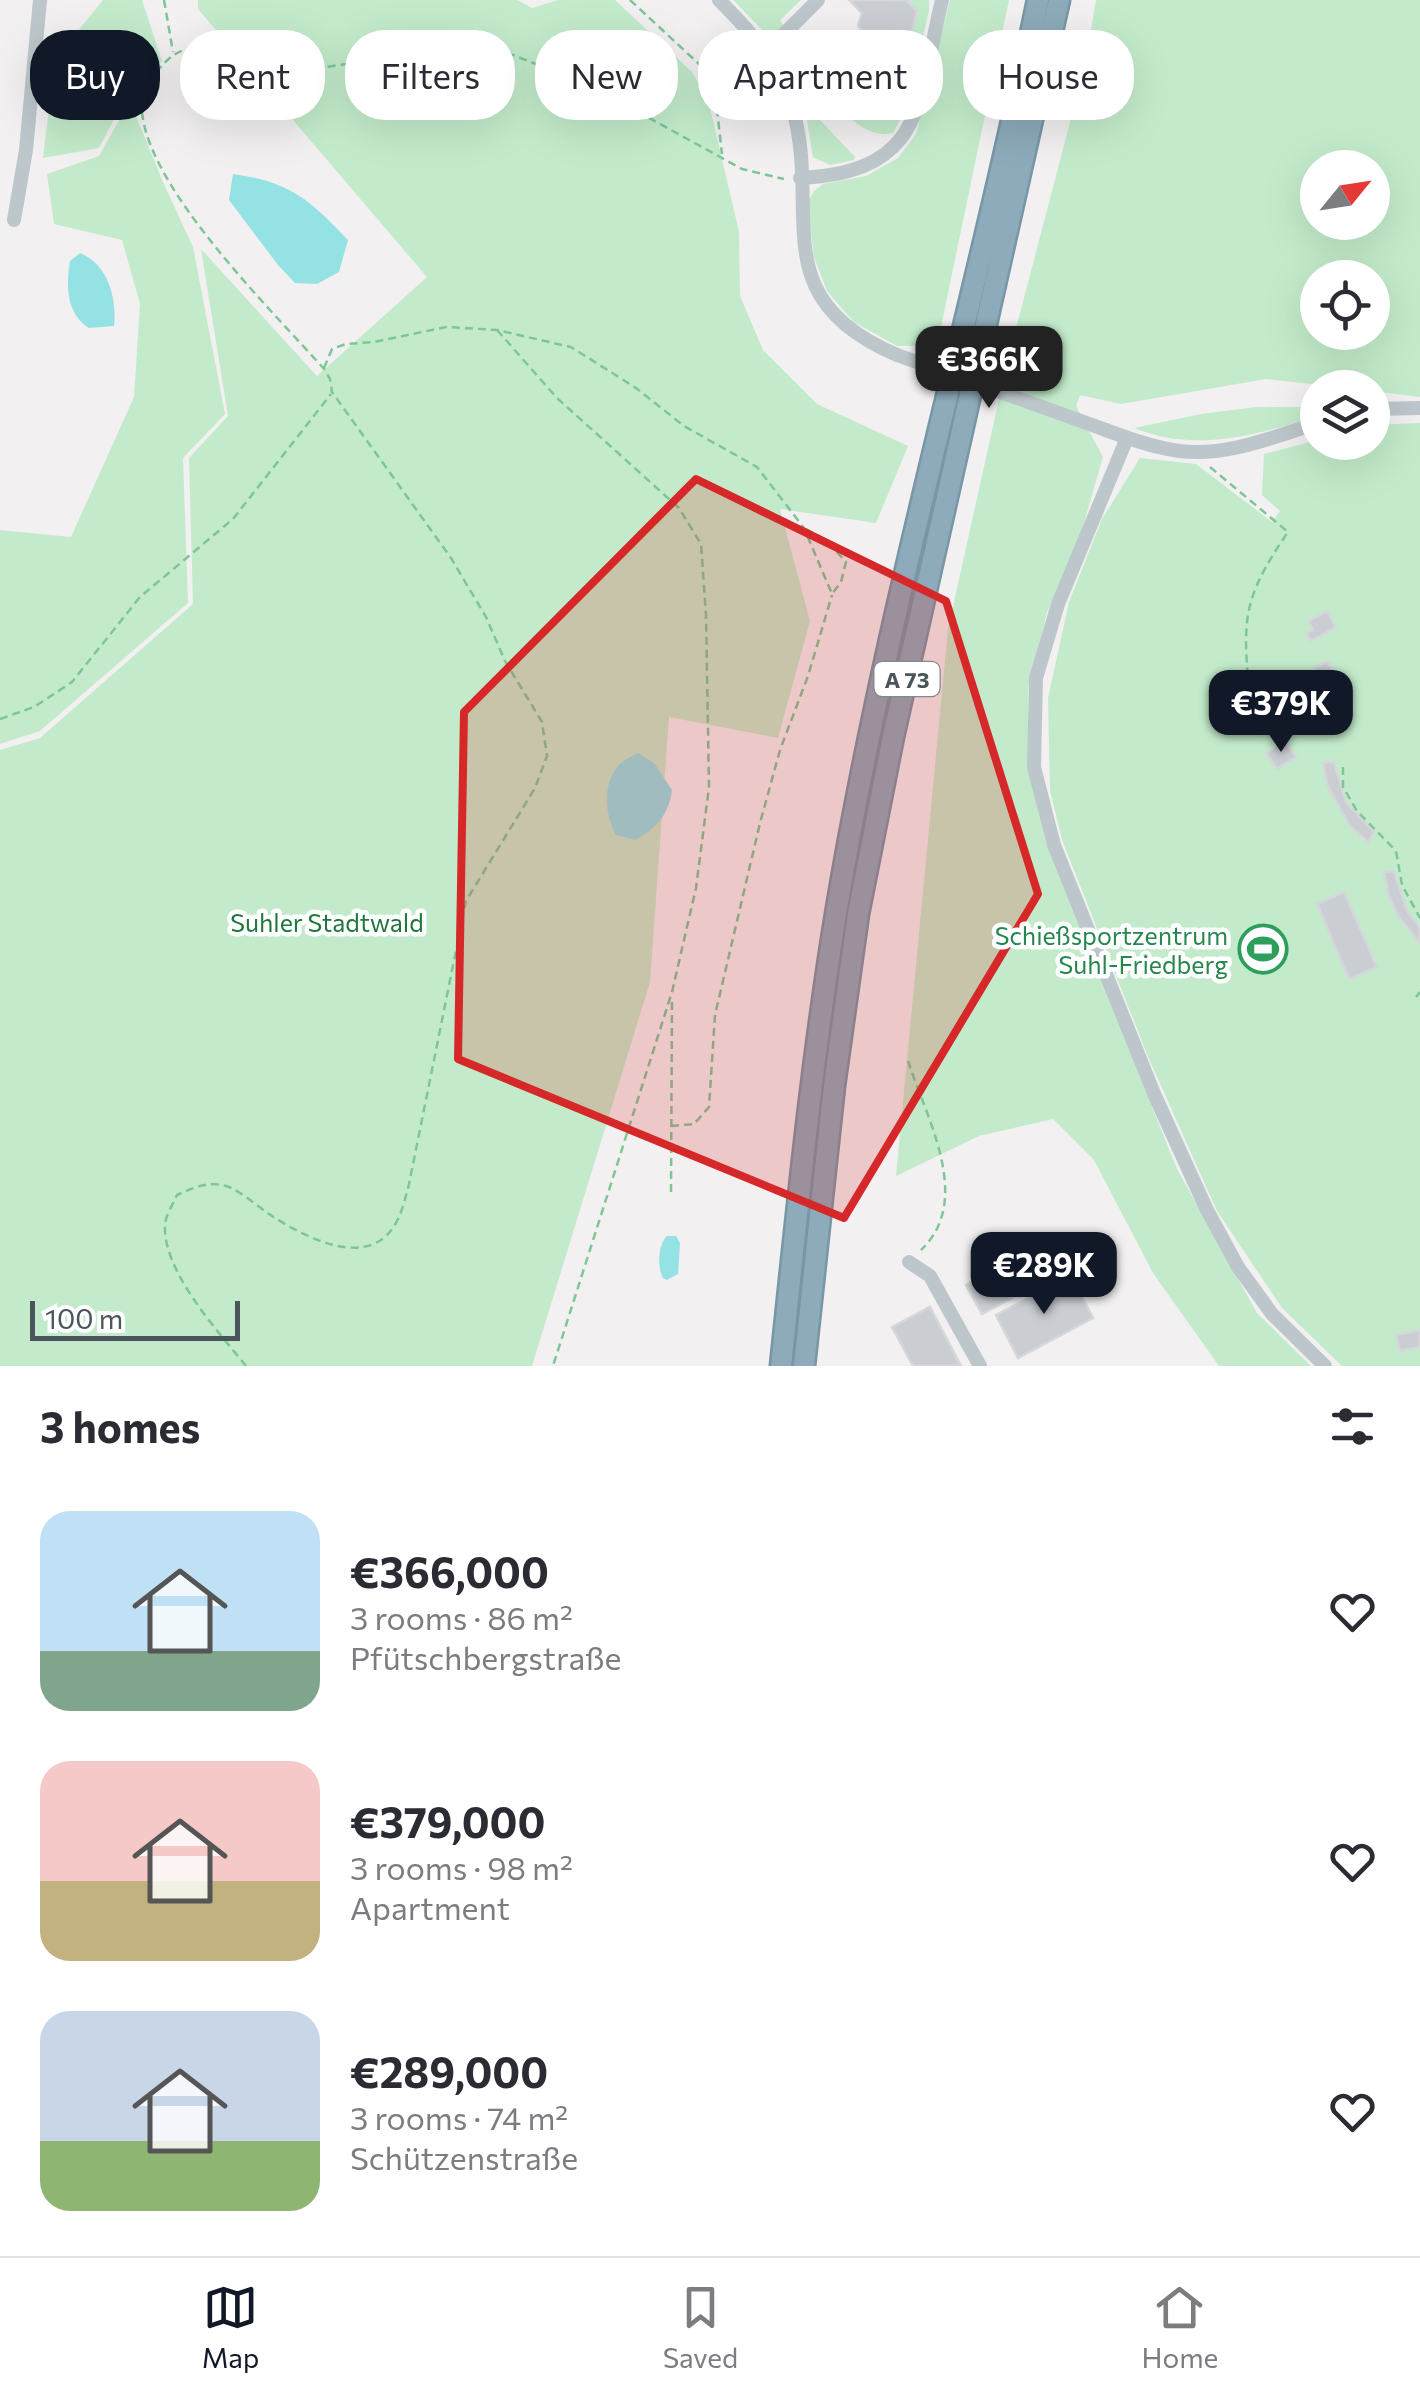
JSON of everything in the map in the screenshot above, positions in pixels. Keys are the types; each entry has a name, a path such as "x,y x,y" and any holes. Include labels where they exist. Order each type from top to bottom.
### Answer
{"highway":[{"name":"A 73","path":"781,1366 812,1081 837,907 872,729 1038,0"},
{"name":"A 73","path":"804,1366 834,1086 858,914 894,737 1060,0"}],"street":[{"path":"14,220 26,150 40,0"},
{"path":"719,0 746,30"},
{"path":"788,30 818,0"},
{"path":"800,178 832,177 860,170 895,148 917,112 942,0"},
{"path":"794,120 804,243 817,288 842,323 860,336 897,355 1128,438 1170,449 1196,451 1246,445 1300,429"},
{"path":"1390,409 1420,408"},
{"path":"1128,438 1058,604 1036,678 1034,767 1054,845 1155,1096 1206,1208 1238,1266 1272,1314 1325,1366"},
{"path":"909,1262 930,1276 980,1366"}],"path":[{"path":"164,0 174,53"},
{"path":"630,0 699,64 715,92 723,156"},
{"path":"246,1366 182,1280 168,1250 165,1221 177,1195 204,1183 230,1188 296,1231 328,1246 358,1248 381,1239 397,1222 408,1189 466,901 535,788 547,756 542,722 451,558 332,392 324,369 196,224 166,177 145,130 142,95 152,76 174,53 187,49 313,69 472,45 503,51 591,86 742,168 762,175 800,178"},
{"path":"324,369 332,349 346,344 446,328 496,330 571,347 636,388 684,426 757,467 804,528 832,594"},
{"path":"496,330 557,398 679,508 700,544 709,687 708,787 696,888 672,992 553,1366"},
{"path":"0,719 34,707 72,682 140,596 232,519 332,392"},
{"path":"1196,451 1217,474 1288,532 1258,580 1246,613 1250,702"},
{"path":"672,1126 694,1124 709,1106 715,1015 724,970 780,750 846,562 826,540 804,528"},
{"path":"1342,767 1343,787 1357,811 1396,851 1402,885 1420,918"},
{"path":"671,1192 672,992"},
{"path":"1416,998 1420,992"},
{"path":"908,1061 946,1181 939,1223 927,1245 909,1262"}],"highlighted area":[{"path":"696,479 946,601 1038,894 844,1218 458,1059 464,712"}],"green space":[{"path":"103,0 142,0 152,30 79,30"},
{"name":"Suhler Stadtwald","path":"198,0 517,0 532,8 558,0 615,0 647,30 535,30 535,120 678,120 678,59 698,82 698,120 713,120 739,232 740,296 763,350 817,404 908,446 876,523 780,509 810,621 778,738 669,717 650,982 532,1366 0,1366 0,750 40,738 193,604 189,458 228,416 201,249 317,376 427,277 293,120 325,120 325,30 216,30 198,9"},
{"path":"733,0 801,0 780,20 784,26 780,30 762,30"},
{"path":"907,0 929,0 925,30 913,30 918,12"},
{"path":"950,0 1009,0 1003,30 963,30 963,120 984,120 937,346 897,346 854,322 827,291 814,257 807,203 823,184 866,176 898,158 916,134 920,120 943,120 942,30"},
{"path":"1096,0 1420,0 1420,397 1390,393 1390,370 1300,370 1300,383 1266,379 1121,404 1080,395 1076,406 1103,457 1079,540 1047,612 1028,688 1028,768 1046,843 1177,1169 1257,1313 1311,1366 1219,1366 1153,1273 1094,1160 1053,1119 979,1136 896,1176 948,629 1007,363 1071,120 1134,120 1134,30 1091,30"},
{"path":"48,120 114,120 99,148 43,158"},
{"path":"119,120 138,120 193,247 225,414 183,458 188,603 40,731 0,744 0,530 71,537 134,397 140,304 122,240 54,224 47,174 99,156"},
{"path":"807,120 820,120 855,157 830,165 813,157"},
{"path":"853,120 900,120 893,133 869,131"},
{"path":"1257,407 1300,407 1300,421 1226,438 1180,439 1134,428"},
{"name":"Schießsportzentrum Suhl-Friedberg","path":"1420,423 1420,1366 1342,1366 1282,1308 1217,1211 1149,1059 1062,840 1050,790 1048,698 1069,602 1102,519 1140,458 1196,464 1272,522 1280,511 1262,495 1264,454 1300,444 1300,460 1390,460 1390,424"}],"water":[{"path":"233,174 285,188 322,214 348,240 339,272 317,284 295,283 229,200"},
{"path":"80,253 98,265 109,283 114,326 89,328 72,307 68,289 70,261"},
{"path":"638,753 654,763 672,790 661,820 635,840 616,835 607,800 609,782 618,766"},
{"path":"667,1236 676,1236 680,1243 678,1274 667,1280 659,1262"}],"building":[{"path":"849,0 906,0 917,11 912,30 862,30 858,26 862,13"},
{"path":"1327,611 1336,627 1311,641 1306,633 1313,630 1309,621"},
{"path":"1327,661 1334,673 1321,680 1314,668"},
{"path":"1285,740 1296,757 1277,769 1266,753"},
{"path":"1334,762 1346,802 1374,832 1368,842 1350,826 1327,785 1323,763"},
{"path":"1394,871 1407,911 1420,928 1420,943 1398,916 1388,894 1384,872"},
{"path":"1344,892 1377,967 1349,979 1317,904"},
{"path":"996,1268 1012,1298 982,1314 966,1285"},
{"path":"1071,1276 1093,1318 1018,1358 996,1315"},
{"path":"930,1307 961,1366 913,1366 892,1327"},
{"path":"1420,1330 1420,1347 1400,1351 1396,1335"}],"place":[{"name":"Schießsportzentrum Suhl-Friedberg","path":"1263,949"}]}
